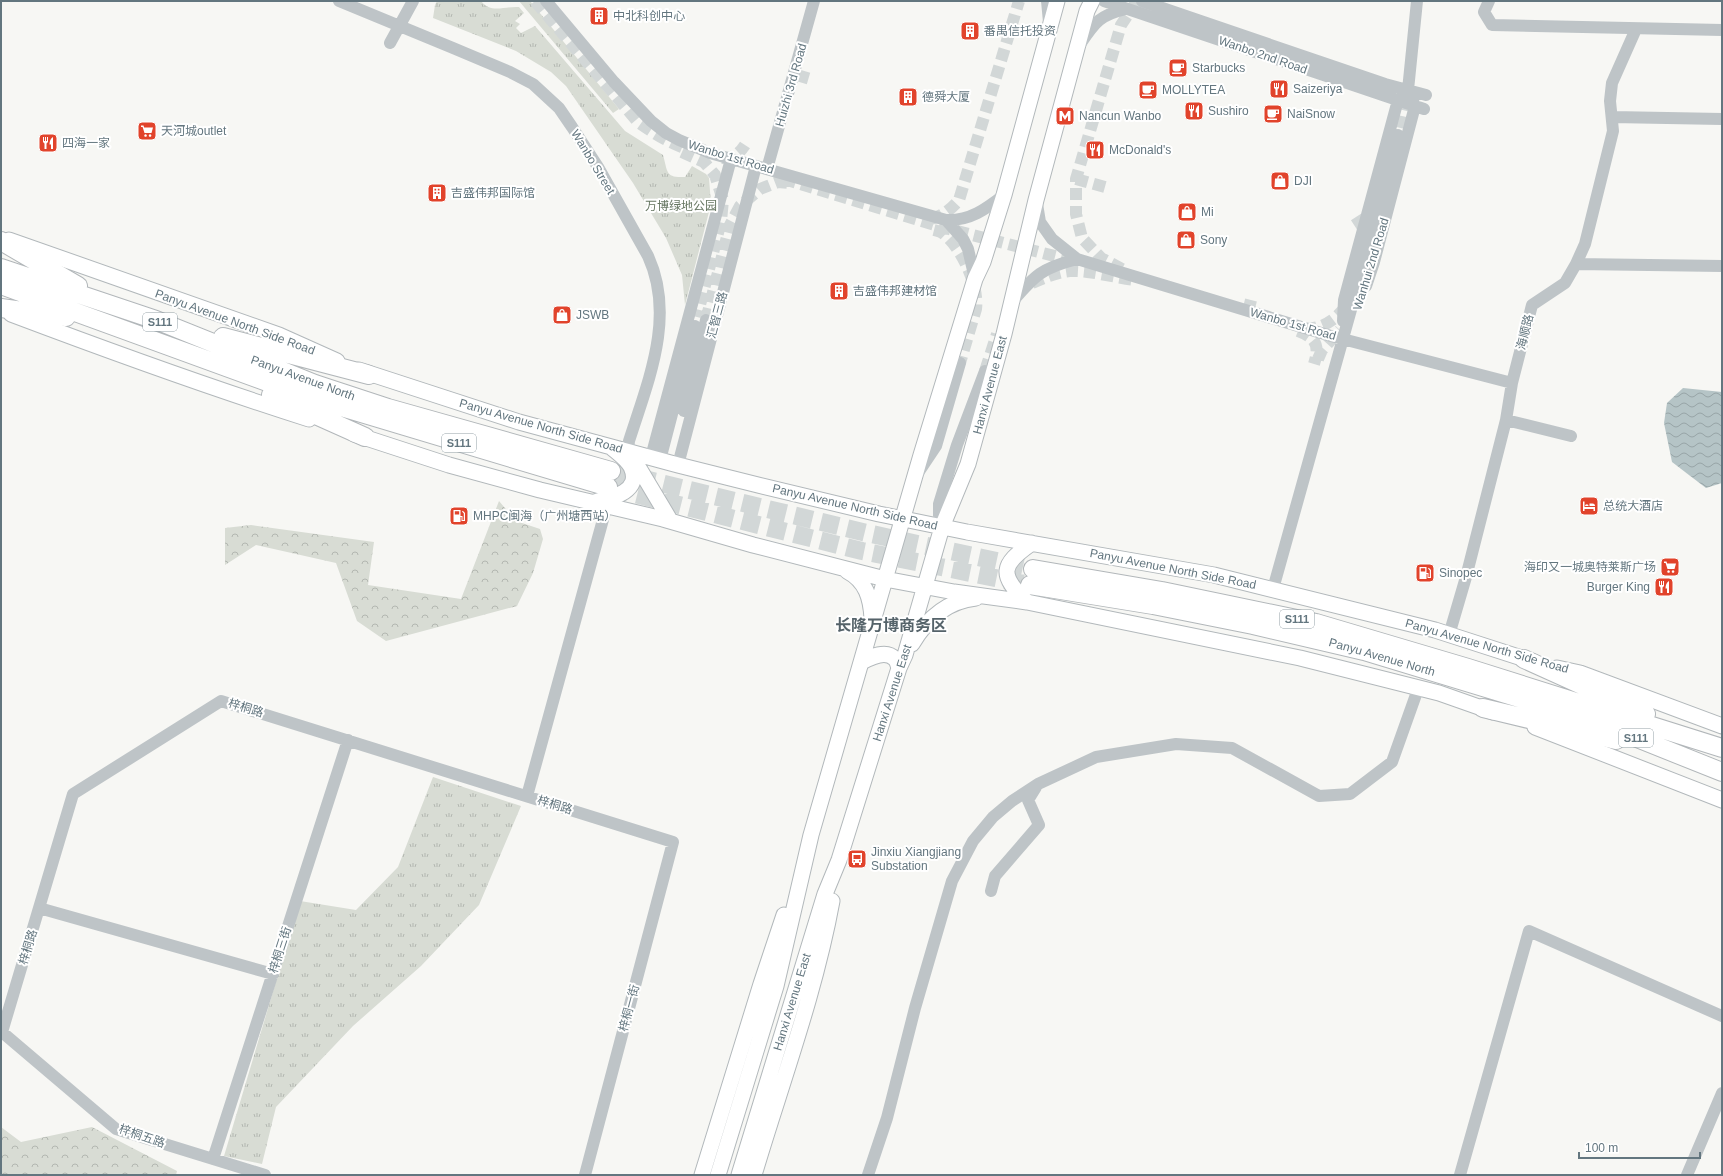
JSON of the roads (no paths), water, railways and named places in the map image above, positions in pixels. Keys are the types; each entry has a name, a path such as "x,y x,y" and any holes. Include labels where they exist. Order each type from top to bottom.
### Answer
{"highway":[{"path":"1,241 110,305"},
{"name":"Panyu Avenue North","path":"1,268 156,320 315,384 610,479 311,398 1,285"},
{"path":"1,309 103,322"},
{"path":"156,320 369,374"},
{"path":"160,343 195,361 365,437"},
{"name":"Panyu Avenue North","path":"1722,748 1468,668 1316,623 1162,591 1032,577 1153,605 1253,625 1364,651 1592,720 1722,772"},
{"path":"1524,659 1722,748"},
{"path":"1483,708 1679,755"}],"main road":[{"name":"Hanxi Avenue East","path":"718,1175 776,986 811,834 885,579 975,279 983,262 1004,195 1057,1"},
{"name":"Hanxi Avenue East","path":"739,1175 825,894 839,860 902,661 942,527 968,464 1011,303 1036,200 1092,1"},
{"name":"Panyu Avenue North Side Road","path":"1,237 279,335 369,374 519,422 665,461 904,519 1214,575 1385,617 1449,635 1524,659 1580,674 1722,726"},
{"path":"1,309 120,355 231,394 449,465 592,502 670,520 753,545 885,579 924,587 1027,602 1300,658 1438,693 1483,708 1722,800"},
{"path":"592,502 608,499 624,493 628,490 633,480 631,468 627,462 609,445"},
{"path":"628,450 670,520"},
{"path":"1027,602 1014,589 1007,578 1007,567 1016,554 1032,543"},
{"path":"840,567 861,581 866,589 872,614 872,625"},
{"path":"862,662 874,655 890,656 902,661 916,636 942,609 959,601 987,596"},
{"path":"702,1175 761,984 811,834"},
{"path":"754,1175 826,934 839,860"}],"street":[{"name":"Wanbo Street","path":"339,1 510,72 532,84 558,108 598,167 654,268 660,295 660,321 650,372 629,441 628,450"},
{"path":"390,43 413,1"},
{"name":"Wanbo 1st Road","path":"546,1 614,82 651,121 666,133 710,153 946,220"},
{"name":"Huizhi 3rd Road","path":"762,167 814,1"},
{"path":"1047,1 1049,29"},
{"name":"Wanbo 2nd Road","path":"1104,1 1419,107"},
{"name":"Wanbo 2nd Road","path":"1142,1 1385,84 1426,94"},
{"path":"1417,1 1408,90 1419,107"},
{"path":"1489,1 1484,12 1492,26 1722,30"},
{"path":"1078,47 1098,21 1106,15 1126,9"},
{"name":"海顺路","path":"1449,635 1466,577 1506,420 1512,383 1532,305 1565,283 1585,244 1613,131 1610,101 1612,83 1636,29"},
{"name":"Wanhui 2nd Road","path":"1273,589 1343,335 1344,300 1398,100 1408,90"},
{"name":"Wanhui 2nd Road","path":"1343,335 1355,317 1374,262 1419,107"},
{"path":"1612,117 1722,120"},
{"path":"1343,335 1398,135"},
{"path":"665,461 731,159"},
{"name":"汇智三路","path":"665,461 762,167"},
{"path":"946,220 959,220 969,217 986,209 1004,195"},
{"path":"1036,200 1040,222 1052,239 1077,259"},
{"path":"946,220 963,239 968,249 975,279"},
{"path":"1011,303 1032,278 1056,264 1077,259"},
{"name":"Wanbo 1st Road","path":"1077,259 1112,271 1512,383"},
{"path":"1576,264 1722,266"},
{"path":"665,461 702,319"},
{"path":"916,475 932,454 936,446 960,363"},
{"path":"942,527 938,515 940,504 958,445 985,371"},
{"path":"1506,420 1571,436"},
{"path":"527,796 608,505"},
{"path":"868,1175 887,1118 915,1008 952,881 973,841 993,817 1012,801 1038,784 1096,757 1176,744 1232,748 1319,796 1350,794 1392,762 1418,689"},
{"name":"梓桐路","path":"2,1032 73,794 221,701 673,842"},
{"name":"梓桐三街","path":"213,1159 348,740"},
{"path":"991,891 995,876 1039,825 1028,800 1038,784"},
{"name":"梓桐一街","path":"585,1175 673,842"},
{"path":"39,908 273,974"},
{"path":"1460,1175 1528,931 1722,1016"},
{"name":"梓桐五路","path":"2,1032 116,1129 265,1175"},
{"path":"1687,1175 1722,1093"}],"water":[{"path":"1683,388 1722,392 1722,483 1706,488 1672,462 1664,423 1667,403"}],"tunnel":[{"path":"535,1 638,122 664,139 692,151"},
{"path":"931,219 946,212 959,200 1019,1"},
{"path":"1122,269 1101,258 1082,238 1076,214 1076,179 1121,25 1137,1"},
{"path":"797,75 814,80"},
{"path":"1394,145 1406,93"},
{"path":"722,158 729,158 735,155 745,145"},
{"path":"682,152 704,162 715,175 723,200 721,221 697,317"},
{"path":"784,179 945,228 1078,262"},
{"path":"1076,179 1105,187"},
{"path":"706,320 730,225 740,206 760,189 778,182 791,183"},
{"path":"1356,217 1367,234"},
{"path":"934,230 944,234 958,250 964,259 975,290 976,309 960,363"},
{"path":"1032,283 1055,274 1070,271 1094,273 1135,280"},
{"path":"1249,308 1251,300"},
{"path":"1305,329 1311,329 1329,322 1334,319 1347,304"},
{"path":"1318,359 1322,350 1340,330"},
{"path":"1298,331 1309,336 1315,343 1317,352 1314,364"},
{"path":"985,371 997,334"},
{"path":"611,471 867,533 1033,569"},
{"path":"611,488 862,551 1030,585"}],"place":[{"name":"中北科创中心","path":"599,16"},
{"name":"番禺信托投资","path":"970,31"},
{"name":"Starbucks","path":"1178,68"},
{"name":"Saizeriya","path":"1279,89"},
{"name":"MOLLYTEA","path":"1148,90"},
{"name":"德舜大厦","path":"908,97"},
{"name":"Sushiro","path":"1194,111"},
{"name":"NaiSnow","path":"1273,114"},
{"name":"Nancun Wanbo","path":"1065,116"},
{"name":"天河城outlet","path":"147,131"},
{"name":"四海一家","path":"48,143"},
{"name":"McDonald's","path":"1095,150"},
{"name":"DJI","path":"1280,181"},
{"name":"吉盛伟邦国际馆","path":"437,193"},
{"name":"Mi","path":"1187,212"},
{"name":"Sony","path":"1186,240"},
{"name":"吉盛伟邦建材馆","path":"839,291"},
{"name":"JSWB","path":"562,315"},
{"name":"总统大酒店","path":"1589,506"},
{"name":"MHPC闽海（广州塘西站）","path":"459,516"},
{"name":"海印又一城奥特莱斯广场","path":"1670,567"},
{"name":"Sinopec","path":"1425,573"},
{"name":"Burger King","path":"1664,587"},
{"name":"Jinxiu Xiangjiang Substation","path":"857,859"}],"district":[{"name":"长隆万博商务区","path":"891,625"}],"park label":[{"name":"万博绿地公园","path":"681,206"}]}
